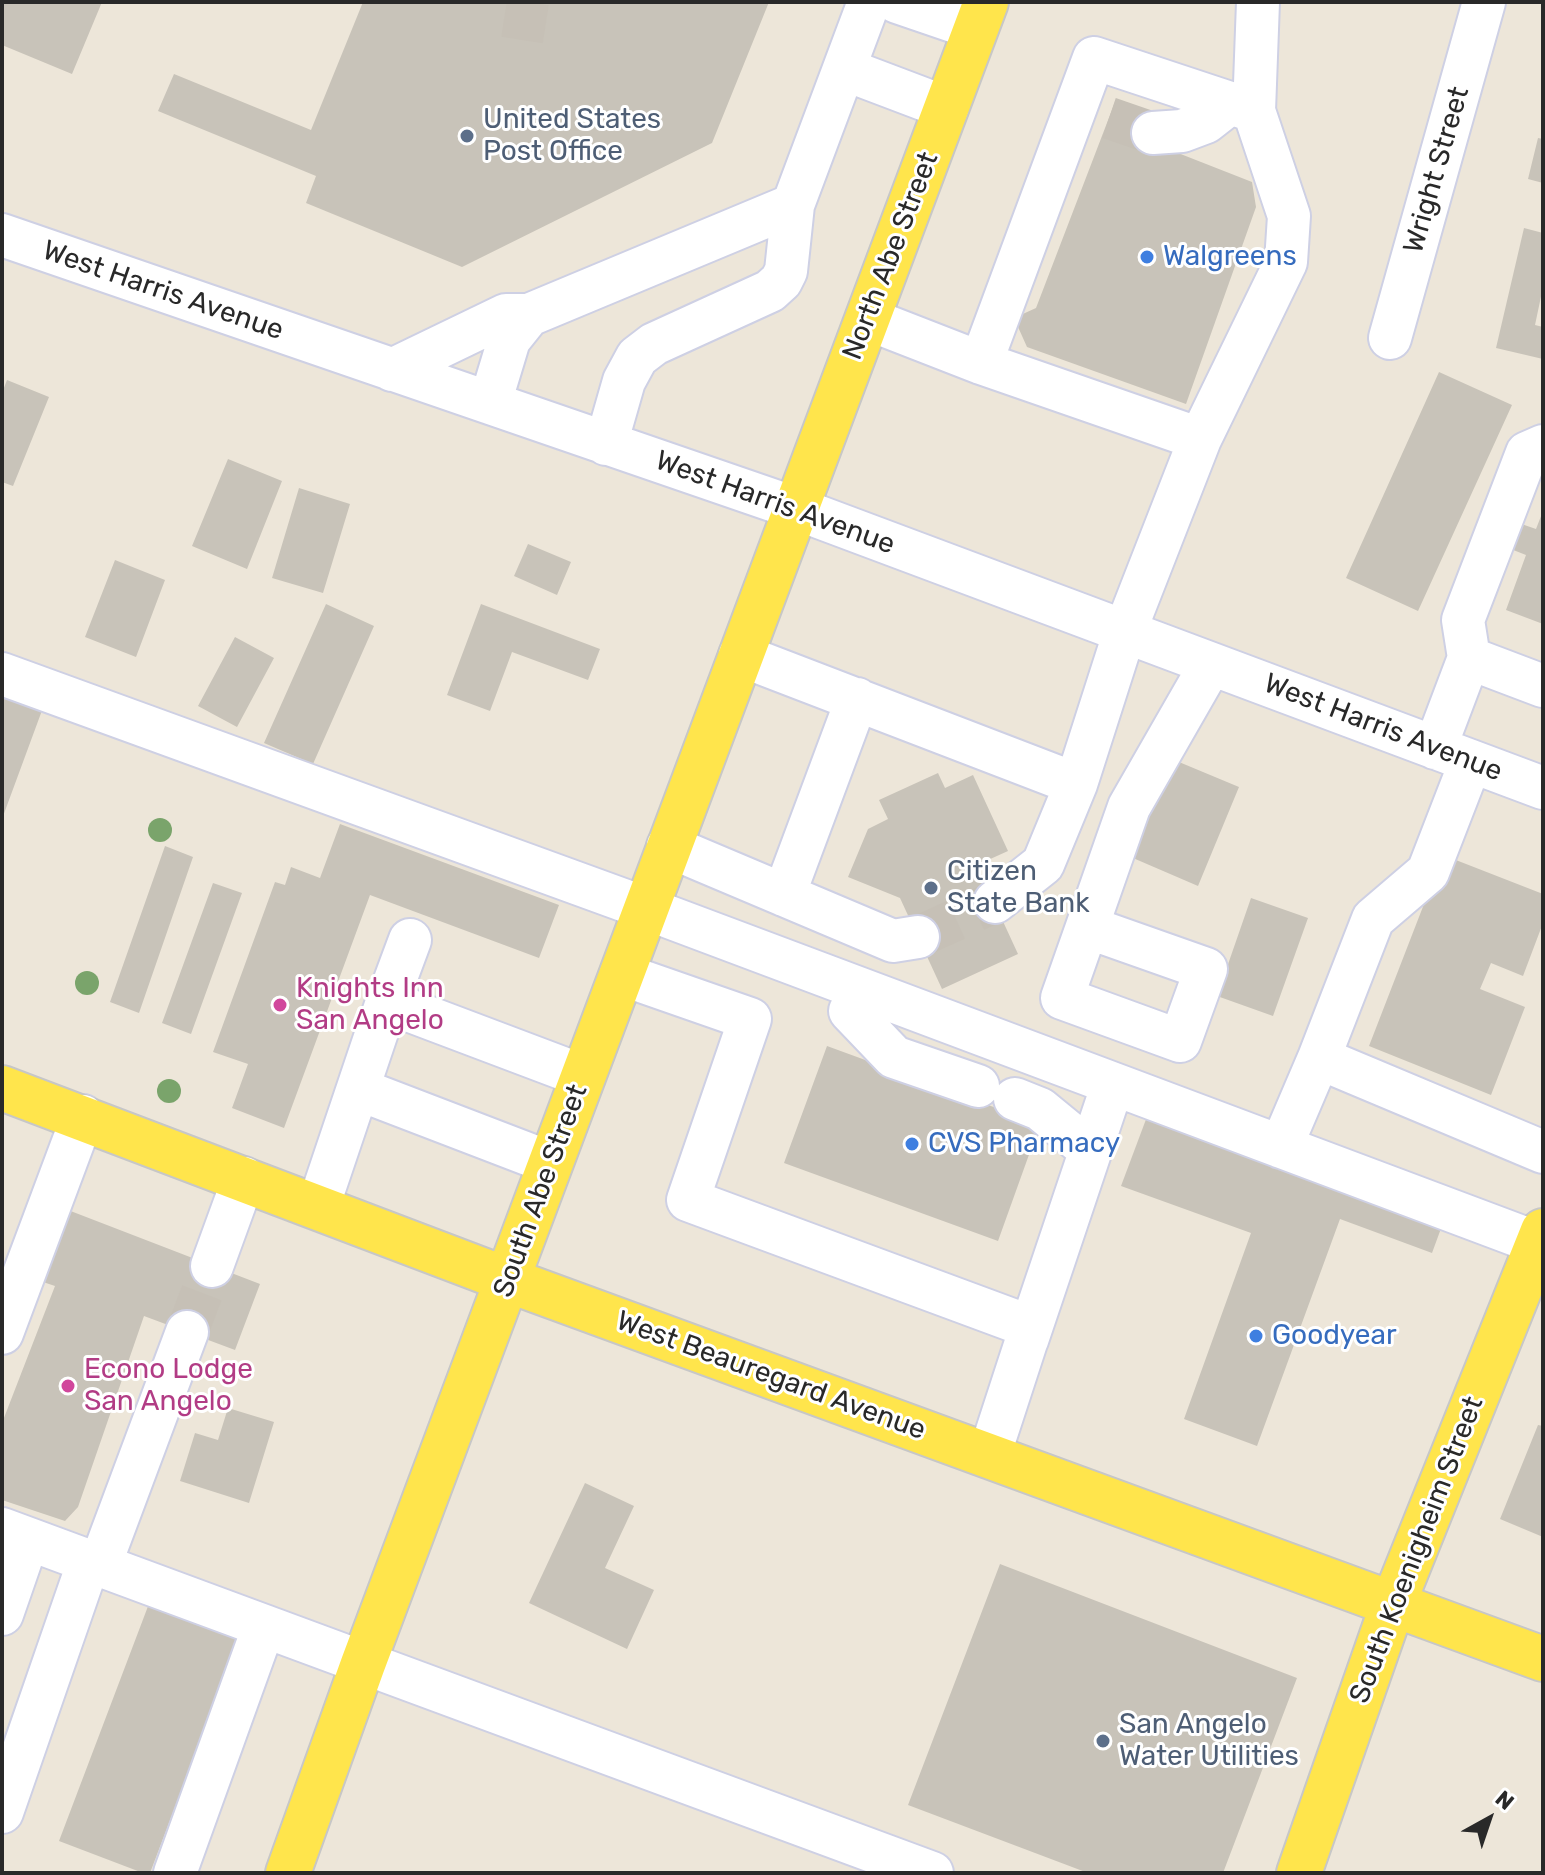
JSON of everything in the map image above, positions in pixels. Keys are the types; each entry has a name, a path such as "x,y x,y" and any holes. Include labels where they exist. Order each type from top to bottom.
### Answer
{"main road":[{"name":"North Abe Street","path":"795,508 981,16"},
{"name":"South Abe Street","path":"288,1873 363,1664 795,508"},
{"name":"West Beauregard Avenue","path":"2,1088 83,1116 508,1280 1543,1659"},
{"name":"South Koenigheim Street","path":"1299,1873 1393,1604 1541,1240"}],"street":[{"path":"606,444 624,381 637,357 654,344 770,291 781,281 786,271 793,205 869,2"},
{"path":"897,2 981,16"},
{"path":"995,902 1043,864 1076,784 1125,631 1200,439 1286,262 1289,216 1242,108 1258,2"},
{"name":"Wright Street","path":"1390,338 1484,2"},
{"path":"981,363 1093,112 1094,58 1242,108"},
{"path":"844,69 947,108"},
{"path":"1153,133 1182,131 1242,108"},
{"path":"392,370 506,315 529,315 793,205"},
{"name":"West Harris Avenue","path":"2,235 795,508 1543,788"},
{"path":"490,403 509,340 529,315"},
{"path":"868,319 981,363 1200,439"},
{"path":"1469,658 1463,620 1527,453 1543,446"},
{"path":"1281,1147 1373,919 1428,872 1469,658 1516,536 1533,477 1543,468"},
{"path":"740,655 1076,784"},
{"path":"1469,658 1543,686"},
{"path":"1087,927 1129,807 1211,664"},
{"path":"2,674 645,908 782,968 1108,1096"},
{"path":"784,895 857,699"},
{"path":"668,846 893,941 918,937"},
{"path":"823,911 750,1019 688,1200 1031,1327 1027,1340"},
{"path":"318,1207 410,940"},
{"path":"782,968 850,1011 894,1057 1040,1109 1090,1150"},
{"path":"621,974 750,1019"},
{"path":"387,1002 583,1076"},
{"path":"850,1011 1108,1096 1281,1147 1541,1240"},
{"path":"1319,1058 1543,1152"},
{"path":"358,1089 551,1163"},
{"path":"989,1456 1108,1096"},
{"path":"2,1333 83,1116"},
{"path":"212,1266 244,1178"},
{"path":"2,1812 94,1563 187,1332"},
{"path":"2,1614 15,1534 932,1873"},
{"path":"175,1873 264,1626"}],"building":[{"path":"2,2 102,2 72,74 2,45"},
{"name":"United States Post Office","path":"363,2 769,2 712,143 462,267 306,203 316,176 158,111 174,74 311,130"},
{"name":"Walgreens","path":"1115,102 1158,119 1150,142 1252,182 1256,207 1186,404 1027,347 1014,318 1036,308"},
{"path":"1538,138 1543,139 1543,183 1528,179"},
{"path":"1524,228 1543,233 1543,287 1535,325 1543,327 1543,359 1496,348"},
{"path":"1439,372 1512,405 1418,611 1346,578"},
{"path":"7,380 49,397 13,486 2,482 2,393"},
{"path":"228,459 282,481 247,569 192,546"},
{"path":"299,488 350,504 323,593 272,578"},
{"path":"1543,511 1543,624 1506,610 1526,555 1498,544 1507,519 1536,529"},
{"path":"528,544 571,562 557,595 514,576"},
{"path":"115,560 165,580 136,657 85,637"},
{"path":"326,604 374,626 313,764 264,743"},
{"path":"481,604 600,649 588,680 512,652 490,711 447,695"},
{"path":"235,637 274,658 237,727 198,706"},
{"path":"2,690 44,705 2,819"},
{"path":"1167,757 1239,787 1198,886 1126,855"},
{"name":"Citizen State Bank","path":"938,773 945,788 973,775 1008,851 977,865 1018,954 942,989 900,898 848,877 868,829 888,819 879,800"},
{"name":"Knights Inn San Angelo","path":"340,824 559,905 539,958 370,895 284,1128 232,1108 248,1064 213,1052 275,882 285,885 291,867 320,878"},
{"path":"165,846 193,857 139,1013 110,1002"},
{"path":"1443,855 1543,894 1543,923 1523,976 1491,963 1480,989 1525,1007 1491,1095 1369,1046"},
{"path":"213,883 242,893 191,1034 162,1023"},
{"path":"1251,898 1308,918 1273,1016 1217,996"},
{"name":"CVS Pharmacy","path":"827,1046 1040,1124 998,1241 784,1163"},
{"name":"Goodyear","path":"1148,1114 1443,1223 1432,1253 1340,1219 1257,1446 1184,1419 1251,1233 1121,1186"},
{"name":"Econo Lodge San Angelo","path":"55,1205 260,1284 235,1350 144,1316 78,1507 65,1521 2,1500 2,1423 55,1286 28,1277"},
{"path":"228,1408 274,1422 249,1503 180,1481 195,1433 218,1440"},
{"path":"1538,1425 1543,1426 1543,1537 1500,1519"},
{"path":"585,1483 634,1506 605,1568 654,1590 627,1649 529,1603"},
{"name":"San Angelo Water Utilities","path":"1000,1564 1297,1678 1223,1873 1088,1873 908,1805"},
{"path":"150,1601 240,1636 150,1873 143,1873 59,1841"}],"tunnel":[{"path":"522,40 528,2"},
{"path":"1109,118 1153,133"},
{"path":"918,937 995,902"},
{"path":"187,1332 212,1266"}],"place":[{"name":"United States Post Office","path":"467,136"},
{"name":"Walgreens","path":"1147,257"},
{"name":"Citizen State Bank","path":"931,888"},
{"name":"Knights Inn San Angelo","path":"280,1005"},
{"name":"CVS Pharmacy","path":"912,1144"},
{"name":"Goodyear","path":"1256,1336"},
{"name":"Econo Lodge San Angelo","path":"68,1386"},
{"name":"San Angelo Water Utilities","path":"1103,1741"}]}
